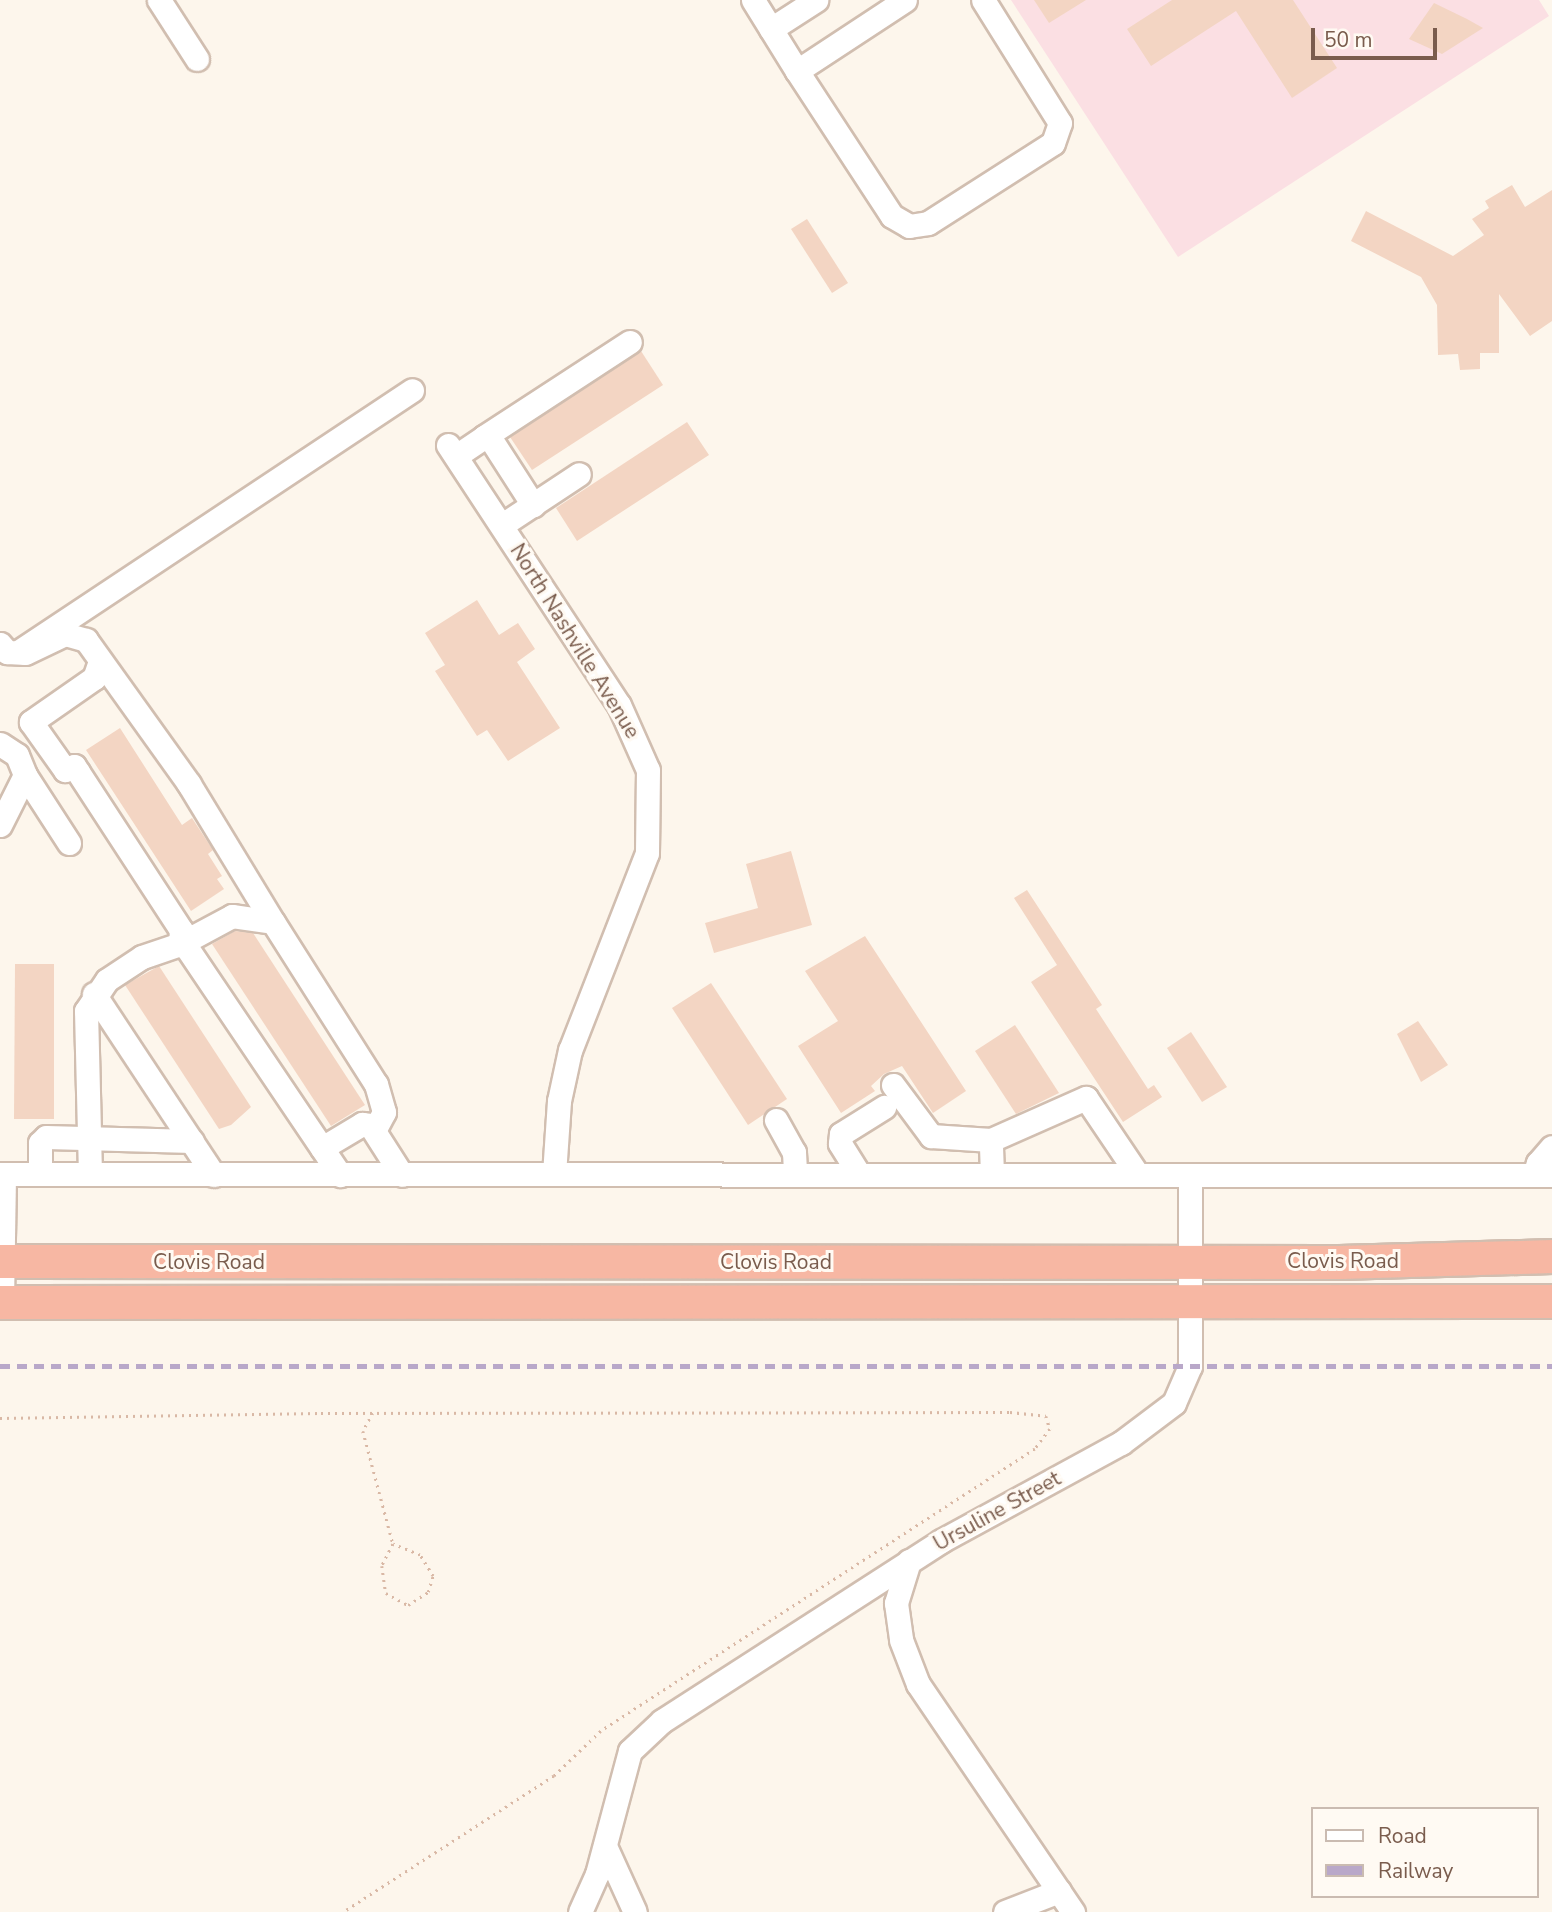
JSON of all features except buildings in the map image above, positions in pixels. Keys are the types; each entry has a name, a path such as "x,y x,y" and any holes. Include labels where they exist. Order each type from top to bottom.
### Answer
{"highway":[{"name":"Clovis Road","path":"1,1261 1190,1261 1552,1256"},
{"name":"Clovis Road","path":"1,1302 1552,1301"}],"street":[{"path":"159,0 197,59"},
{"path":"753,0 892,216 909,226 928,223 1053,143 1059,123 983,0"},
{"path":"771,29 816,0"},
{"path":"797,71 905,0"},
{"path":"484,437 629,342"},
{"path":"9,648 412,390"},
{"path":"484,437 490,438 533,505"},
{"name":"North Nashville Avenue","path":"484,437 452,450 619,705 637,737 651,792 647,853 637,886 567,1061 554,1174"},
{"path":"502,525 579,474"},
{"path":"9,648 75,634 86,640 189,784 376,1084 384,1112 375,1129"},
{"path":"100,661 94,678 31,722 65,770 74,766 181,930 180,944"},
{"path":"0,744 17,755 25,775 69,843"},
{"path":"0,825 25,775"},
{"path":"90,1174 84,1019 94,994 107,979 142,957 180,944 232,916 273,922"},
{"path":"180,944 187,948 340,1175"},
{"path":"94,994 215,1175"},
{"path":"893,1085 931,1136 992,1140 1086,1098 1138,1175"},
{"path":"859,1174 840,1143 841,1134 884,1107"},
{"path":"776,1120 794,1152 795,1174"},
{"path":"322,1148 362,1124 375,1129 402,1175"},
{"path":"40,1174 42,1140 192,1141"},
{"path":"992,1140 992,1175"},
{"path":"1,1302 2,1174 1543,1175 1538,1163 1552,1147"},
{"name":"Ursuline Street","path":"605,1846 630,1751 662,1721 909,1561 1121,1443 1174,1403 1190,1366 1190,1175"},
{"path":"909,1561 896,1603 901,1640 918,1684 1055,1901 1073,1912"},
{"path":"580,1912 605,1846"},
{"path":"605,1846 635,1912"},
{"path":"1005,1912 1055,1901"}],"path":[{"path":"0,1418 373,1413 1010,1412 1046,1416 1050,1429"},
{"path":"373,1413 363,1431 393,1544 382,1566 386,1593 408,1605 428,1592 433,1576 420,1555 393,1544"}],"shaded area":[{"path":"1011,0 1539,0 1549,16 1178,257"}],"railway":[{"path":"0,1366 1552,1366"}]}
